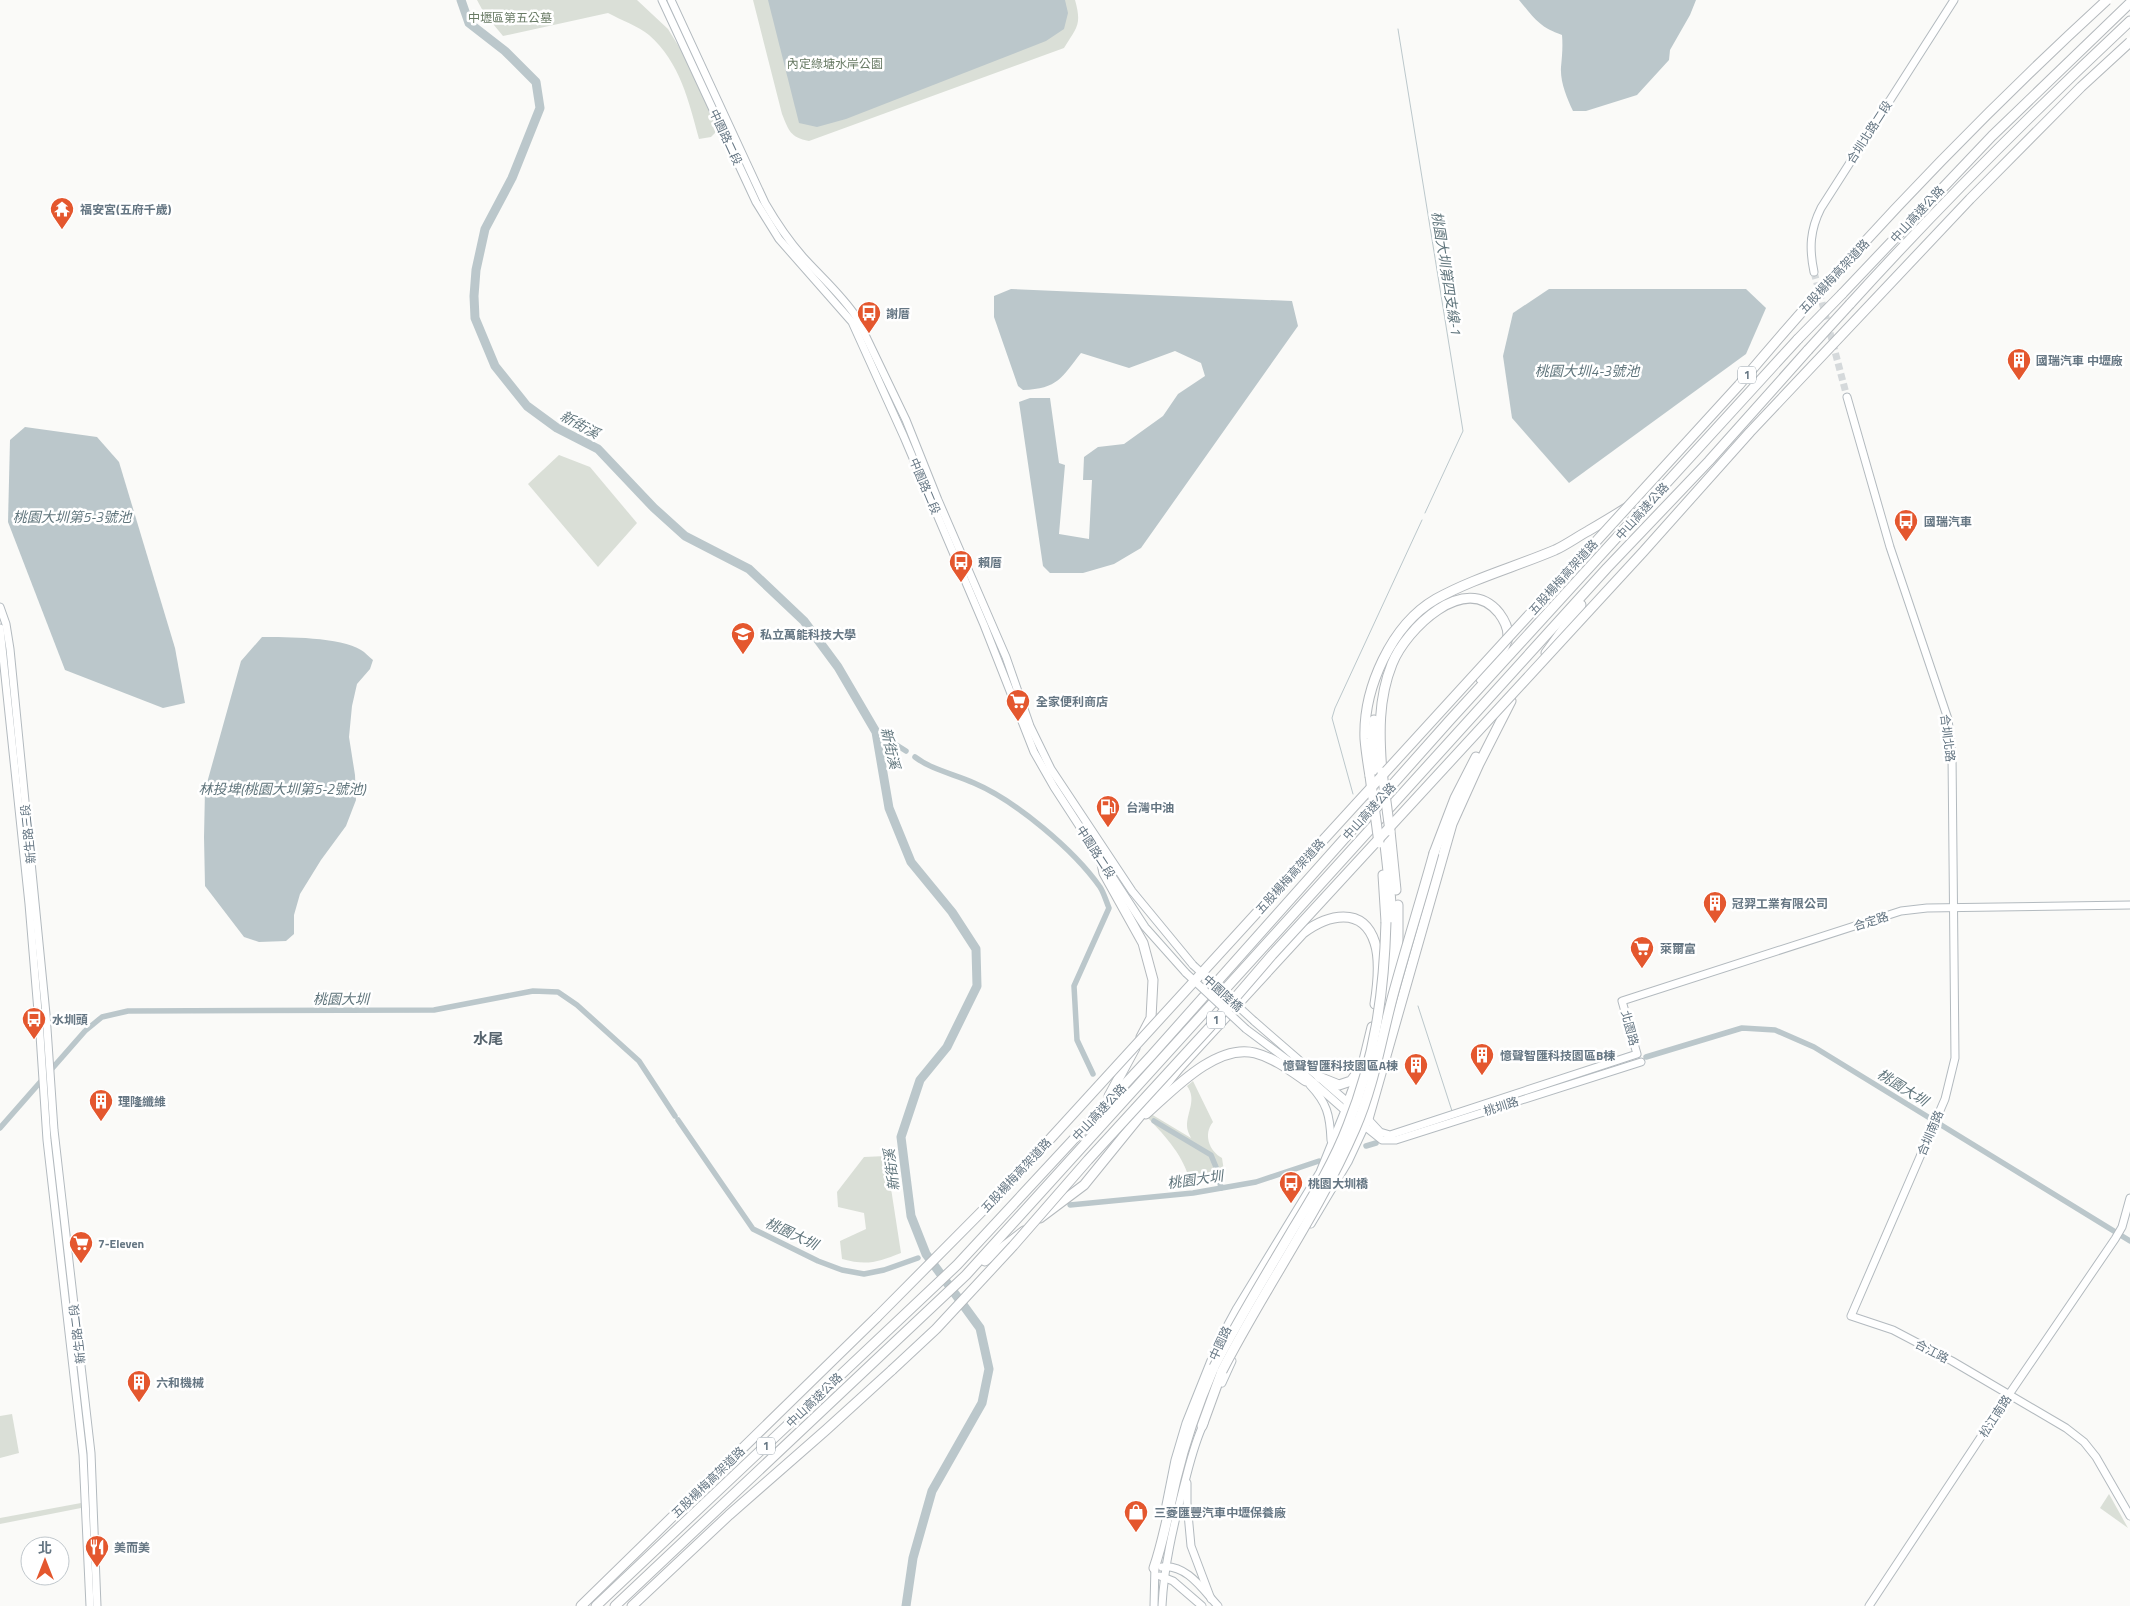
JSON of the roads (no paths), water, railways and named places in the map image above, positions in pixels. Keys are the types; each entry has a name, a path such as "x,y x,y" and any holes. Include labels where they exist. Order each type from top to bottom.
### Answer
{"highway":[{"name":"五股楊梅高架道路","path":"580,1606 877,1317 1008,1185 1739,385 1801,311 1987,114 2107,0"},
{"name":"中山高速公路","path":"596,1606 957,1265 1102,1109 1450,720 1798,339 1992,136 2130,3"},
{"name":"中山高速公路","path":"615,1606 966,1275 1930,216 2065,82 2130,21"},
{"name":"1","path":"632,1606 729,1514 826,1430 936,1329 1210,1027 1272,955 1643,552 1756,425 1963,206 2081,87 2130,42"},
{"path":"1357,1115 1379,1035 1391,969 1393,939 1391,898 1372,745 1376,707 1386,668 1397,645 1434,600 1480,578 1557,549 1635,503 1673,476"},
{"path":"1154,1572 1188,1435 1198,1405 1328,1186 1356,1128 1434,853 1459,790 1477,756 1511,701 1608,568"},
{"path":"1393,1027 1397,993 1399,930 1376,775 1382,700 1393,662 1414,632 1432,613 1453,601 1472,597 1491,603 1507,627 1507,640 1499,655 1450,720"},
{"path":"1366,1123 1378,1088 1393,1027 1452,824 1479,764 1511,701"},
{"path":"1202,1426 1218,1369 1233,1330 1319,1185 1348,1126 1370,1061 1376,1032 1385,962 1384,837"},
{"path":"1101,859 1104,873 1143,943 1153,980 1151,1018 1102,1109"},
{"path":"966,1275 1084,1185 1179,1068 1303,933 1316,923 1328,918 1349,917 1358,921 1371,933 1375,942 1378,964 1373,1022"},
{"path":"1347,1107 1364,1060 1373,1022 1391,969"},
{"path":"1129,1129 1178,1085 1206,1064 1226,1055 1252,1053 1279,1063 1306,1081"},
{"path":"1319,1077 1332,1084 1344,1084 1351,1081 1364,1060"}],"main road":[{"name":"中園路二段","path":"662,0 765,203 781,229 802,256 849,306 857,318 906,420 941,507 1006,656 1030,726 1051,769 1132,891 1193,965"},
{"name":"中園路二段","path":"672,0 756,202 770,226 796,259 852,322 984,625 1034,752 1146,927 1186,974"},
{"name":"合圳北路二段","path":"1814,272 1810,251 1811,236 1820,208 1954,0"},
{"path":"824,291 830,286"},
{"name":"合圳北路","path":"1847,397 1890,547 1948,719 1952,755 1952,908"},
{"name":"新生路三段","path":"0,607 6,624 10,649 49,1062"},
{"name":"新生路三段","path":"0,628 29,904 42,1070"},
{"name":"合定路","path":"1622,1001 1901,911 1952,908 2130,905"},
{"name":"合圳南路","path":"1852,1316 1945,1099 1955,1058 1952,908"},
{"name":"中園陸橋","path":"1193,965 1319,1077"},
{"name":"中園陸橋","path":"1186,974 1246,1029 1297,1068"},
{"name":"北園路","path":"1622,1001 1637,1054"},
{"name":"桃圳路","path":"1366,1123 1380,1132 1390,1135 1637,1054"},
{"name":"新生路二段","path":"49,1062 54,1130 91,1453 97,1606"},
{"name":"桃圳路","path":"1366,1123 1382,1140 1396,1140 1641,1062"},
{"path":"1297,1068 1366,1123"},
{"path":"1297,1068 1326,1106 1331,1142"},
{"name":"新生路二段","path":"42,1070 47,1140 83,1455 90,1606"},
{"path":"1319,1077 1347,1107"},
{"name":"中園路","path":"1154,1606 1154,1572 1175,1460 1196,1395 1223,1334 1320,1172 1347,1107"},
{"path":"1318,1213 1336,1161 1357,1115"},
{"name":"中園路","path":"1162,1606 1165,1566 1188,1469 1202,1426 1236,1352 1258,1310 1348,1162 1366,1123"},
{"name":"松江南路","path":"1869,1606 2116,1237 2122,1227 2130,1198"},
{"name":"合江路","path":"1852,1316 1893,1330 2010,1393 2075,1435 2096,1457 2130,1516"},
{"path":"1188,1469 1187,1503 1191,1546 1212,1599"},
{"path":"1154,1572 1165,1566 1184,1572 1193,1578 1218,1606"},
{"path":"1154,1572 1173,1582 1202,1606"}],"water":[{"name":"內定綠塘水岸公園","path":"768,0 1065,0 1068,13 1064,29 1046,41 846,119 817,127 799,123"},
{"path":"1519,0 1696,0 1690,15 1670,50 1669,60 1637,95 1586,111 1573,111 1566,95 1562,78 1562,35 1542,25"},
{"path":"1011,289 1292,301 1298,326 1141,548 1114,564 1083,573 1050,573 1043,566 1019,402 1030,398 1050,398 1059,463 1065,465 1059,534 1089,539 1092,480 1083,480 1084,457 1098,447 1124,444 1163,416 1178,394 1205,376 1201,363 1175,351 1129,368 1081,353 1064,375 1052,384 1023,390 1018,386 994,317 994,296"},
{"name":"桃園大圳4-3號池","path":"1549,289 1746,289 1766,308 1746,354 1569,483 1512,418 1503,356 1513,313"},
{"name":"桃園大圳第5-3號池","path":"25,427 97,437 119,462 175,648 185,703 163,708 65,670 8,522 10,440"},
{"name":"林投埤(桃園大圳第5-2號池)","path":"262,637 340,642 361,650 373,660 370,669 357,684 352,706 349,737 355,775 356,800 346,826 321,860 300,894 294,915 294,934 286,941 259,942 244,937 205,886 204,837 205,790 241,661"}],"waterway":[{"name":"新街溪","path":"461,0 469,23 505,51 536,82 540,108 512,178 485,229 476,270 475,318 495,366 527,406 557,428 598,449 654,508 685,536 749,569 804,621 838,667 876,732 889,808 911,862 952,912 976,949 977,986 947,1047 920,1080 901,1137 911,1216 926,1254 980,1328 989,1369 982,1403 932,1491 913,1558 906,1606"},
{"name":"桃園大圳第四支線-1","path":"1398,29 1463,431 1425,513"},
{"name":"桃園大圳第四支線-1","path":"1353,794 1332,718 1422,520"},
{"path":"876,732 906,751"},
{"path":"915,757 929,765 990,791 1025,814 1060,843 1089,873 1101,889 1109,908 1074,986 1077,1040 1093,1074"},
{"name":"桃園大圳","path":"0,1128 85,1031 102,1017 128,1011 434,1010 533,991 558,992 577,1005 639,1061 675,1116"},
{"path":"1418,1006 1452,1111"},
{"name":"桃園大圳","path":"1646,1057 1742,1028 1775,1030 1814,1047 2130,1241"},
{"name":"桃園大圳","path":"678,1120 753,1229 818,1261 842,1270 864,1274 884,1270 918,1258"},
{"path":"1154,1121 1211,1155 1218,1172 1221,1188"},
{"name":"桃園大圳","path":"1366,1146 1376,1143"},
{"name":"桃園大圳","path":"1070,1205 1193,1193 1256,1182 1319,1161"}],"tunnel":[{"path":"1814,272 1847,397"}],"place":[{"name":"福安宮(五府千歲)","path":"62,230"},
{"name":"謝厝","path":"869,334"},
{"name":"國瑞汽車 中壢廠","path":"2019,381"},
{"name":"國瑞汽車","path":"1906,542"},
{"name":"賴厝","path":"961,583"},
{"name":"私立萬能科技大學","path":"743,655"},
{"name":"全家便利商店","path":"1018,722"},
{"name":"台灣中油","path":"1108,828"},
{"name":"冠羿工業有限公司","path":"1715,924"},
{"name":"萊爾富","path":"1642,969"},
{"name":"水圳頭","path":"34,1040"},
{"name":"憶聲智匯科技園區B棟","path":"1482,1076"},
{"name":"憶聲智匯科技園區A棟","path":"1416,1086"},
{"name":"理隆纖維","path":"101,1122"},
{"name":"桃園大圳橋","path":"1291,1204"},
{"name":"7-Eleven","path":"81,1264"},
{"name":"六和機械","path":"139,1403"},
{"name":"三菱匯豐汽車中壢保養廠","path":"1136,1533"},
{"name":"美而美","path":"97,1568"}],"district":[{"name":"水尾","path":"488,1038"}],"park label":[{"name":"中壢區第五公墓","path":"510,17"}]}
